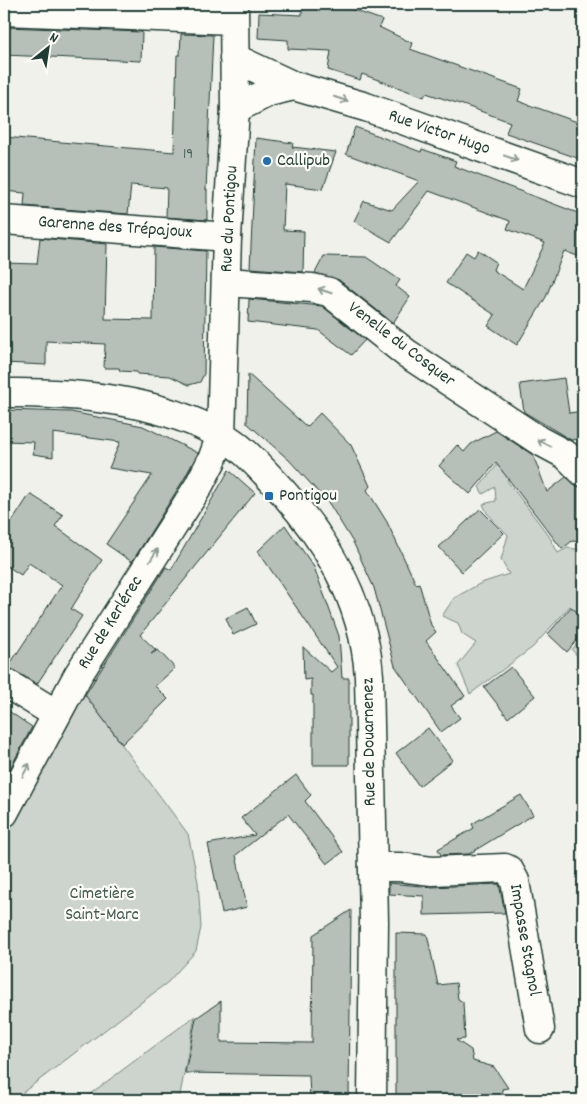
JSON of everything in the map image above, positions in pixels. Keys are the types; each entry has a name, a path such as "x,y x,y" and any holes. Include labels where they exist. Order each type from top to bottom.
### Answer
{"street":[{"path":"4,11 233,12"},
{"name":"Rue du Pontigou","path":"221,435 227,237 235,109 233,12"},
{"name":"Rue Victor Hugo","path":"234,58 294,86 366,107 583,184"},
{"name":"Rue Victor Hugo","path":"235,109 269,92 294,86"},
{"name":"Garenne des Trépajoux","path":"4,220 227,237"},
{"name":"Venelle du Cosquer","path":"227,282 312,288 329,292 406,353 538,440 566,456 583,472"},
{"name":"Rue de Douarnenez","path":"4,393 48,393 110,400 178,416 221,435 251,458 306,518 337,566 358,616 367,653 369,676 373,867 372,1100"},
{"name":"Rue de Kerlérec","path":"4,813 56,714 105,630 198,487 212,460 221,435"},
{"path":"4,682 56,714"},
{"name":"Impasse Stagnol","path":"373,867 399,866 432,870 505,868 509,870 515,882 540,1029"}],"green space":[{"path":"504,457 508,482 549,536 558,553 567,548 583,550 583,617 570,606 533,647 470,694 458,665 476,643 462,634 458,623 442,616 454,598 481,583 509,574 501,560 508,535 487,513 483,504 496,501 495,487 483,494 479,487"},
{"path":"583,635 582,686 578,669 582,661 572,650"},
{"name":"Cimetière Saint-Marc","path":"83,692 188,834 198,882 201,927 196,951 168,982 13,1100 4,1100 4,837"},
{"path":"195,1016 179,1100 162,1096 160,1100 82,1100"}],"building":[{"path":"302,7 345,7 382,20 379,27 412,43 410,49 522,89 518,101 583,124 583,160 506,133 510,122 469,107 426,93 424,97 362,74 360,80 328,70 331,51 288,49 288,40 258,38 259,13 302,15"},
{"path":"4,27 142,32 141,61 4,55"},
{"path":"181,34 213,35 206,190 207,220 166,217 167,188 131,185 128,214 24,206 25,193 4,191 4,137 174,152 177,55 180,55"},
{"path":"355,127 421,152 422,149 456,161 454,166 583,215 583,258 564,251 546,297 517,345 488,326 495,315 446,283 466,252 474,257 478,250 496,262 493,270 523,289 545,243 507,229 510,221 429,191 391,242 354,221 364,201 392,210 419,181 346,154"},
{"path":"256,138 293,143 292,147 336,152 323,189 285,184 283,230 304,231 303,272 250,268"},
{"path":"40,238 107,244 105,319 153,320 154,247 206,251 204,374 200,382 189,385 170,376 137,374 137,372 120,371 119,368 104,368 105,344 46,341 46,365 4,363 4,263 37,264"},
{"path":"324,256 366,257 400,280 396,286 410,297 393,323 339,280 315,273"},
{"path":"249,299 322,306 365,340 351,355 318,330 248,322"},
{"path":"248,374 307,427 320,413 351,445 370,486 367,490 387,522 416,584 419,583 431,625 436,632 426,641 465,696 451,706 460,718 441,732 395,666 374,588 354,544 330,505 289,460 247,423"},
{"path":"564,378 569,413 583,411 583,438 571,440 524,412 520,384"},
{"path":"4,410 71,412 143,426 198,453 132,562 106,544 152,475 109,468 120,442 53,433 53,457 33,454 34,442 4,441"},
{"path":"496,431 533,455 547,492 566,477 580,487 583,491 583,542 572,541 562,549 496,463 470,494 439,466 457,445 464,452 471,444"},
{"path":"229,470 255,493 140,635 156,650 151,654 158,650 175,668 155,686 168,699 122,744 85,695 166,567 171,570"},
{"path":"30,494 63,515 55,526 102,560 71,609 82,616 37,684 8,667 62,585 29,563 21,575 4,564 4,534"},
{"path":"480,509 504,533 462,572 439,547"},
{"path":"285,525 314,567 339,636 342,678 349,678 349,765 313,765 313,695 311,695 311,679 304,680 303,647 331,672 337,667 258,551"},
{"path":"248,607 256,624 233,635 226,618"},
{"path":"571,607 583,617 583,633 567,652 548,634"},
{"path":"511,667 535,696 508,718 484,687"},
{"path":"4,708 32,727 4,780"},
{"path":"428,728 453,760 419,786 396,753"},
{"path":"296,775 311,795 305,801 343,852 327,864 288,814 236,855 247,907 222,913 208,844 255,835 241,818"},
{"path":"521,795 533,815 469,854 441,855 438,849 474,828 472,824"},
{"path":"389,883 432,887 499,884 505,913 424,915 424,896 389,894"},
{"path":"351,910 349,1100 310,1100 309,1075 185,1073 196,1018 221,1001 221,1042 312,1043 313,935"},
{"path":"396,933 427,934 438,985 456,983 458,999 463,1002 465,1039 456,1040 471,1050 473,1061 494,1067 508,1088 502,1089 504,1100 396,1100"}],"place":[{"name":"Callipub","path":"267,161"},
{"name":"Pontigou","path":"269,496"}]}
